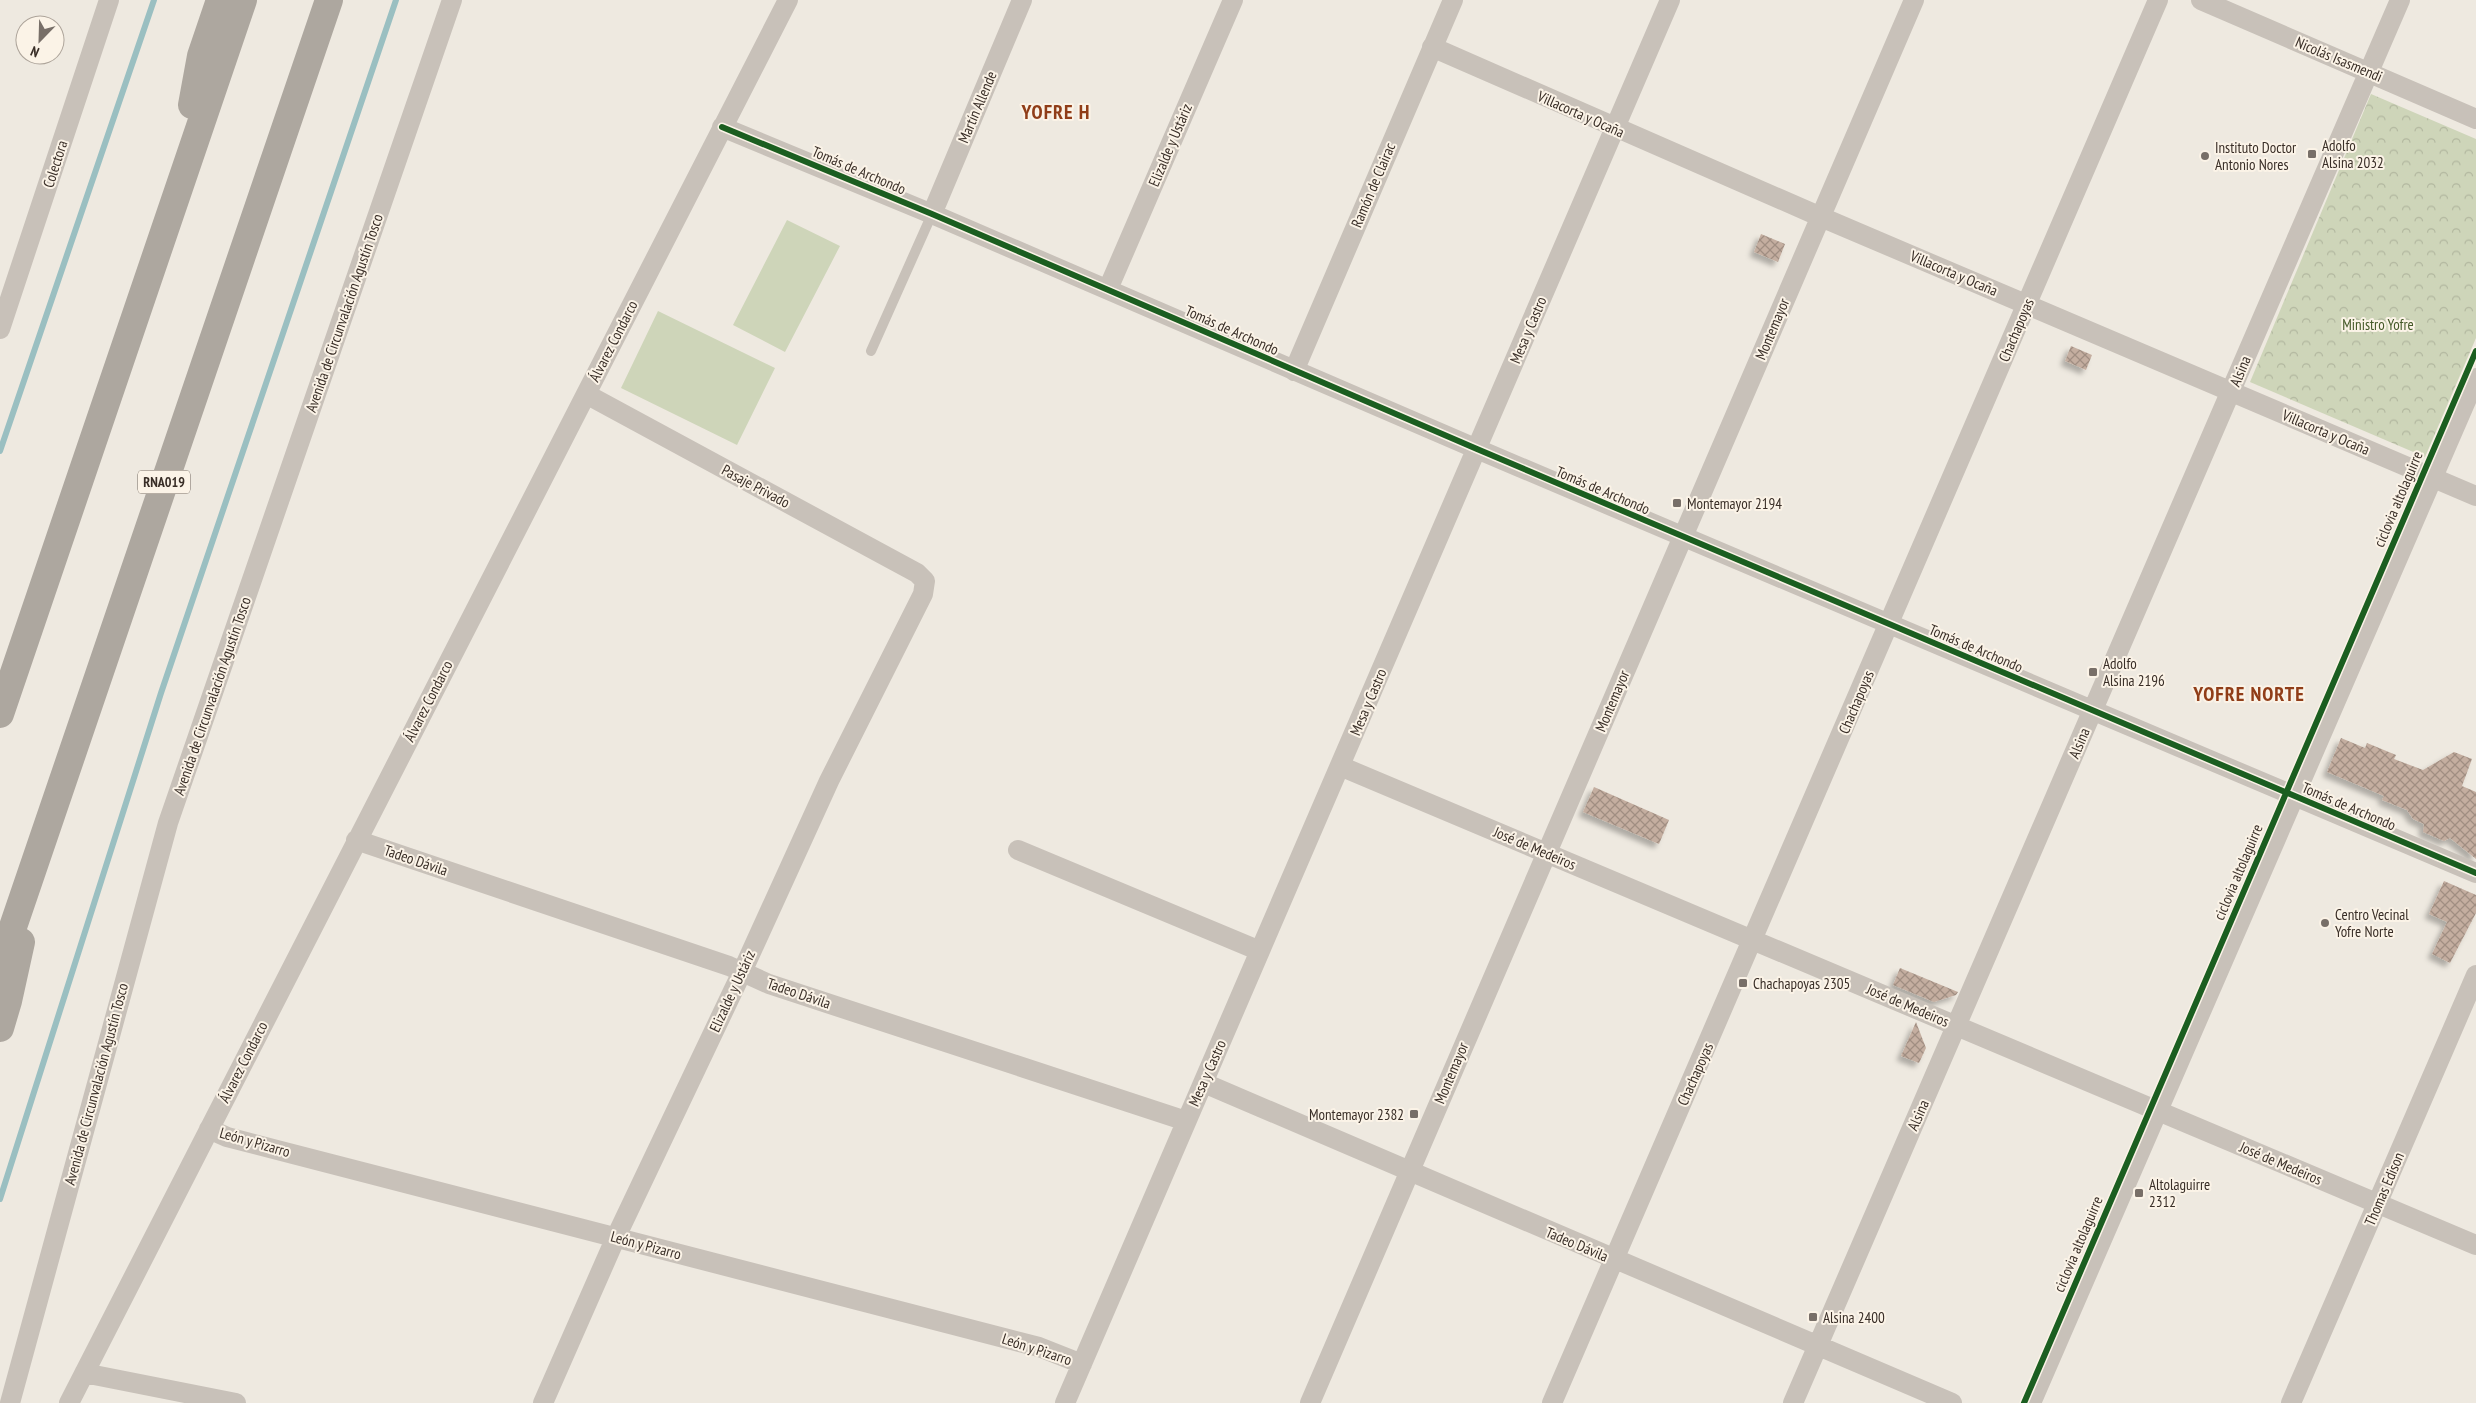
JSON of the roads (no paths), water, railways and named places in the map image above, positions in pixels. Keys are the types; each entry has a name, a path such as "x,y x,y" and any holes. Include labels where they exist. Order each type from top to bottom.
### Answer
{"highway":[{"path":"176,194 201,56 220,0"},
{"path":"0,714 243,0"},
{"name":"RNA019","path":"0,965 329,0"},
{"path":"0,1028 8,1001 41,846"}],"street":[{"name":"Colectora","path":"0,329 109,0"},
{"name":"Avenida de Circunvalación Agustín Tosco","path":"10,1403 168,823 452,0"},
{"name":"Álvarez Condarco","path":"69,1403 788,0"},
{"name":"Martín Allende","path":"932,214 1022,0"},
{"name":"Elizalde y Ustáriz","path":"1108,289 1233,0"},
{"name":"Ramón de Clairac","path":"1294,371 1453,0"},
{"name":"Mesa y Castro","path":"1067,1403 1186,1121 1670,0"},
{"name":"Montemayor","path":"1310,1403 1914,0"},
{"name":"Chachapoyas","path":"1552,1403 2158,0"},
{"name":"Nicolás Isasmendi","path":"2201,0 2476,119"},
{"name":"Alsina","path":"1793,1403 2400,0"},
{"name":"Villacorta y Ocaña","path":"1432,47 1614,128 2476,496"},
{"name":"Tomás de Archondo","path":"722,127 932,214 1294,371 2476,873"},
{"path":"2031,1403 2476,378"},
{"name":"Pasaje Privado","path":"586,394 917,573 925,581"},
{"name":"Elizalde y Ustáriz","path":"543,1403 616,1237 742,972 829,781 923,594 925,581"},
{"name":"José de Medeiros","path":"1340,766 2476,1245"},
{"name":"Tadeo Dávila","path":"356,840 742,972 769,984 1186,1121"},
{"path":"1018,850 1260,951"},
{"name":"Thomas Edison","path":"2292,1403 2476,975"},
{"name":"Tadeo Dávila","path":"1204,1082 1614,1260 1952,1403"},
{"name":"León y Pizarro","path":"209,1128 227,1137 1039,1347 1082,1364"},
{"path":"84,1373 236,1403"}],"lane":[{"path":"871,351 932,214"}],"waterway":[{"path":"0,451 154,0"},
{"path":"0,1199 161,693 396,0"}],"place":[{"name":"Adolfo Alsina 2032","path":"2312,154"},
{"name":"Instituto Doctor Antonio Nores","path":"2205,156"},
{"name":"Montemayor 2194","path":"1677,503"},
{"name":"Adolfo Alsina 2196","path":"2093,672"},
{"name":"Centro Vecinal Yofre Norte","path":"2325,923"},
{"name":"Chachapoyas 2305","path":"1743,983"},
{"name":"Montemayor 2382","path":"1414,1114"},
{"name":"Altolaguirre 2312","path":"2139,1193"},
{"name":"Alsina 2400","path":"1813,1317"}],"district":[{"name":"YOFRE H","path":"1056,112"},
{"name":"YOFRE NORTE","path":"2249,694"}],"park label":[{"name":"Ministro Yofre","path":"2378,324"}]}
